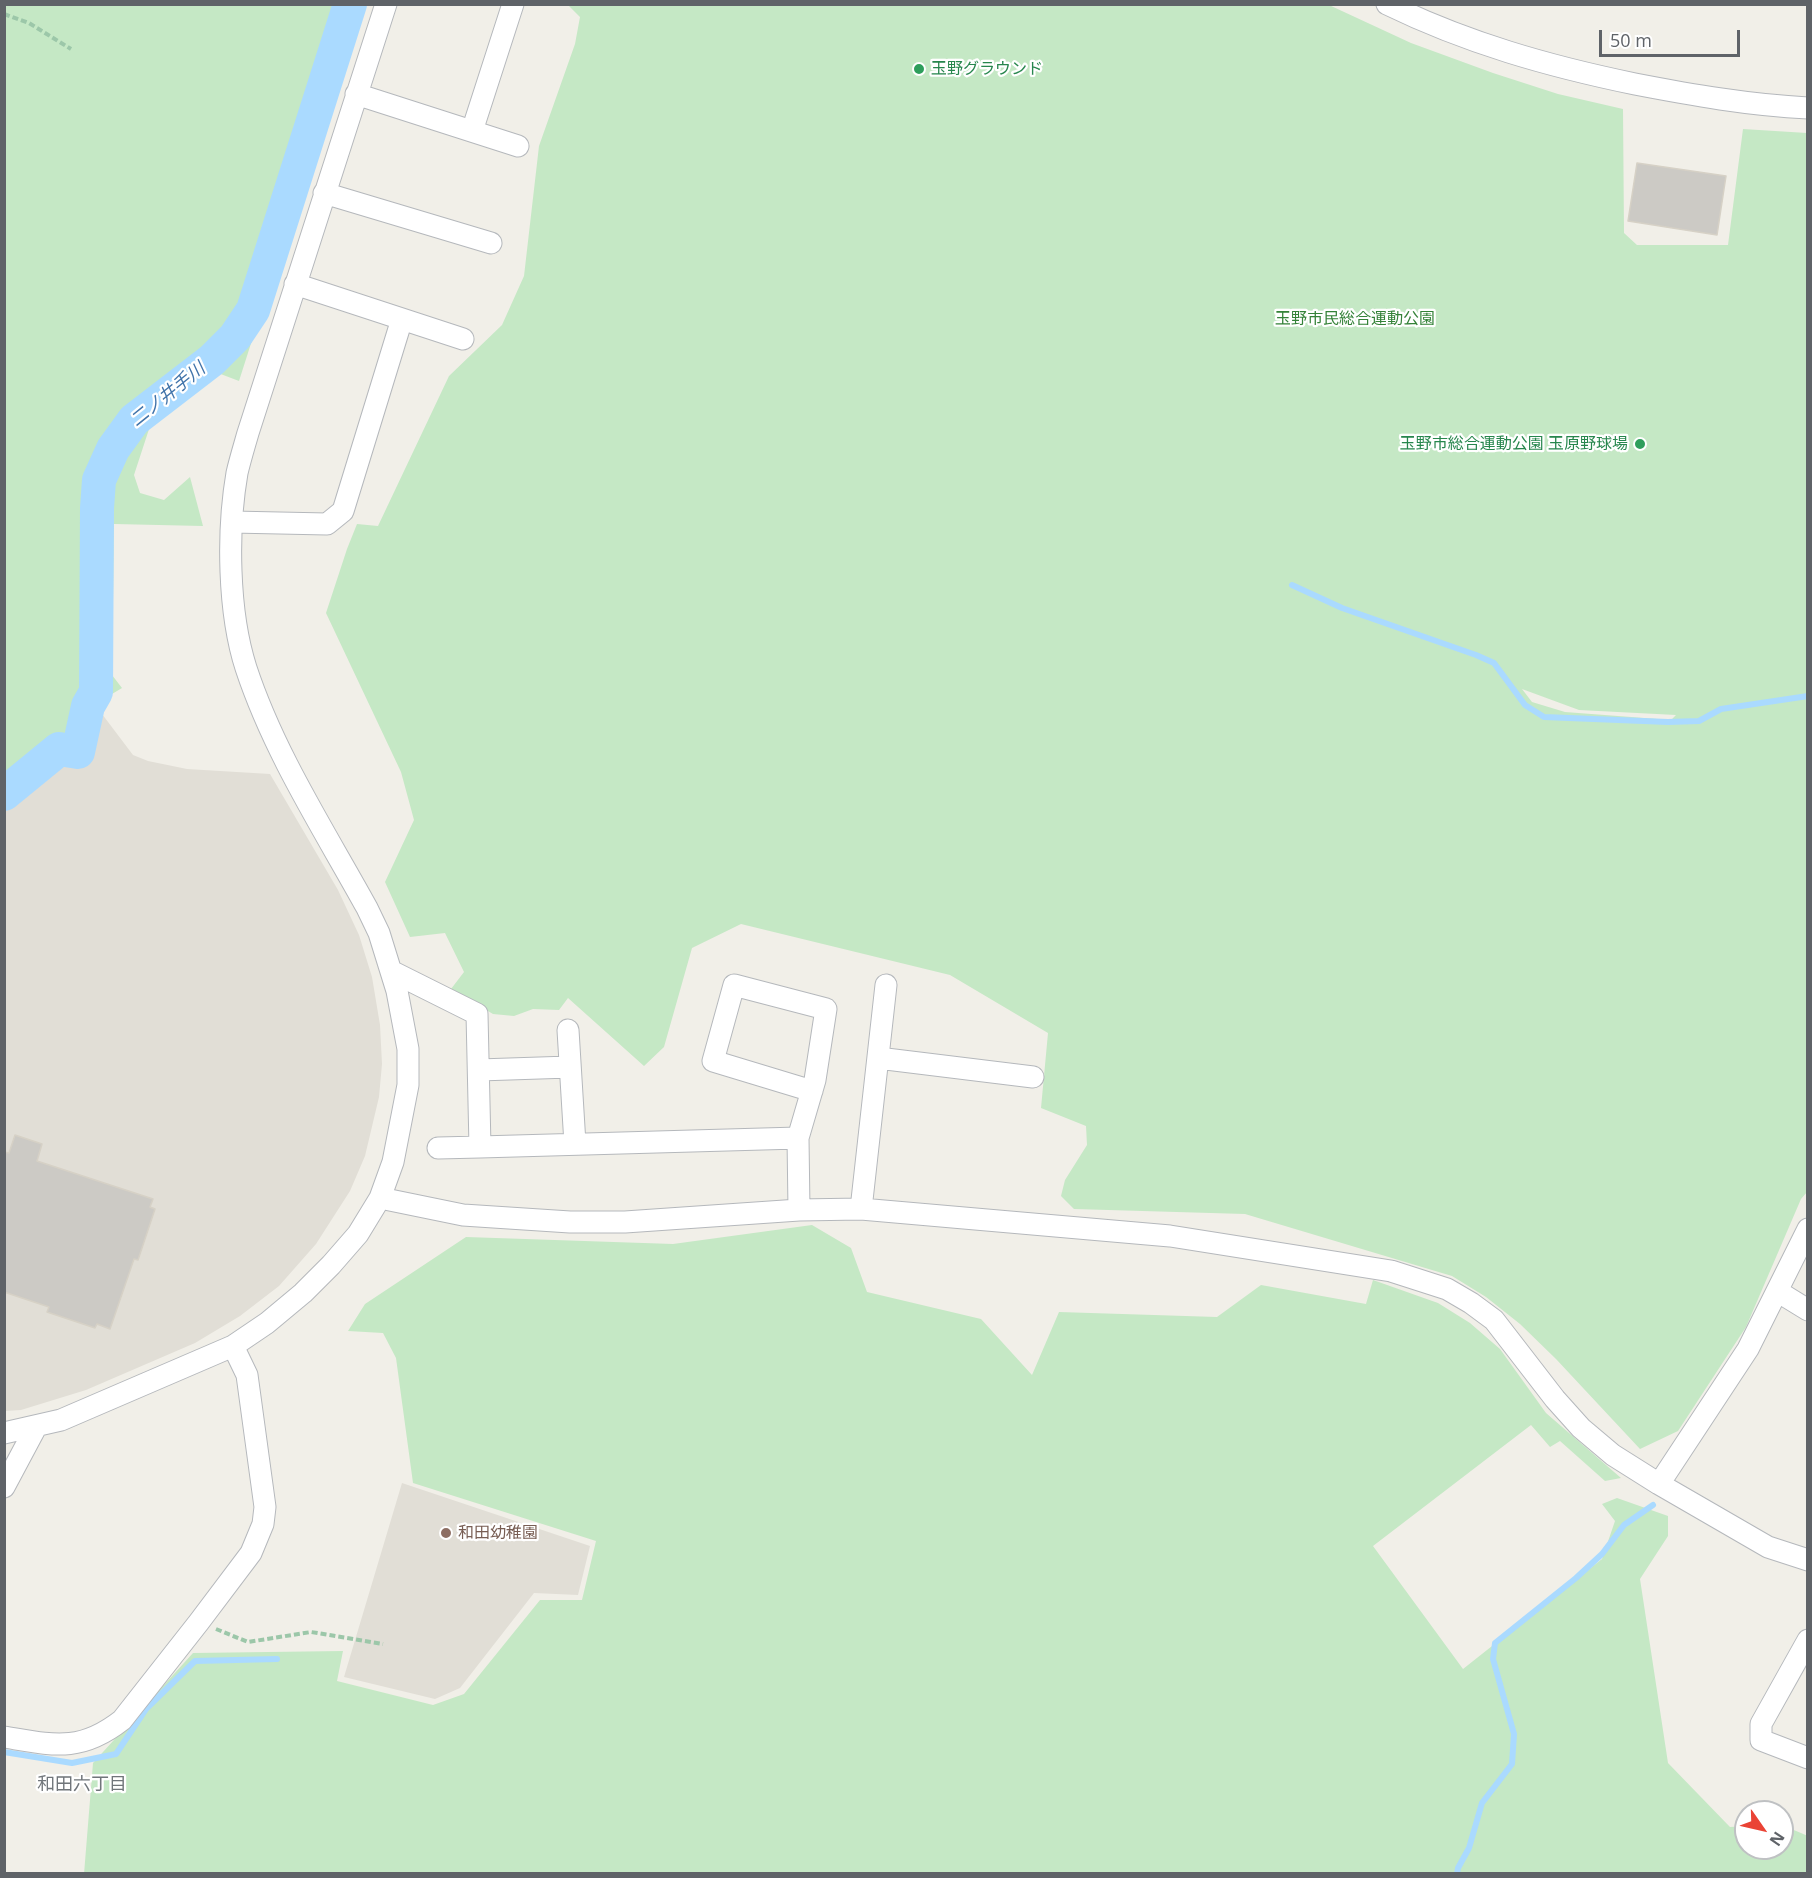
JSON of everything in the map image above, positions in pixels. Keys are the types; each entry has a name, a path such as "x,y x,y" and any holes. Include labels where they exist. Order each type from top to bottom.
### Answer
{"street":[{"path":"4,1433 61,1420 233,1346 267,1323 303,1293 358,1234 380,1198 393,1162 408,1085 408,1048 397,991 379,933 368,908 283,758 262,710 245,666 231,579 232,522 237,473 295,284 386,4"},
{"path":"472,131 513,4"},
{"path":"1387,4 1421,21 1515,55 1593,75 1694,96 1808,108"},
{"path":"356,94 518,146"},
{"path":"324,193 491,243"},
{"path":"295,284 463,339"},
{"path":"232,522 327,524 343,512 402,319"},
{"path":"391,971 477,1014 480,1147"},
{"path":"799,1210 798,1138 812,1091 815,1080 826,1009 734,985 713,1060 812,1091"},
{"path":"861,1209 886,985"},
{"path":"568,1030 575,1144"},
{"path":"878,1058 1033,1077"},
{"path":"479,1070 570,1067"},
{"path":"438,1148 798,1138"},
{"path":"380,1198 463,1215 570,1222 626,1222 799,1210 861,1209 1170,1236 1391,1271 1447,1289 1494,1320 1555,1399 1581,1428 1613,1455 1768,1547 1808,1560"},
{"path":"1659,1484 1748,1349 1808,1229"},
{"path":"1777,1291 1808,1310"},
{"path":"4,1737 51,1744 74,1744 90,1740 106,1732 122,1720 250,1553 263,1524 265,1507 247,1375 233,1346"},
{"path":"4,1487 36,1427"},
{"path":"1808,1640 1761,1724 1761,1740 1808,1758"}],"path":[{"path":"4,14 29,23 71,49"},
{"path":"199,1622 248,1642 311,1632 383,1644"}],"shaded area":[{"path":"94,711 102,714 133,755 148,761 187,769 270,774 338,890 359,935 372,977 380,1025 382,1064 379,1097 365,1156 350,1191 316,1244 279,1286 240,1316 195,1343 86,1390 21,1410 5,1411 5,812 71,758 79,763 83,757"},
{"path":"402,1483 590,1546 578,1595 534,1593 460,1688 435,1699 344,1677"}],"green space":[{"path":"5,4 359,5 239,381 197,365 151,423 134,475 140,493 164,500 190,477 203,526 114,524 112,675 122,688 97,703 69,736 5,785"},
{"name":"玉野市民総合運動公園","path":"568,5 1329,5 1411,43 1493,73 1558,94 1623,109 1624,233 1637,245 1728,245 1743,129 1807,133 1807,1192 1801,1199 1746,1327 1678,1431 1640,1449 1520,1324 1486,1297 1452,1276 1245,1214 1074,1209 1061,1196 1065,1180 1087,1145 1086,1126 1041,1108 1048,1033 950,975 741,924 692,948 664,1047 644,1066 568,998 559,1010 533,1009 514,1016 493,1014 451,989 464,972 445,933 410,937 385,882 414,820 401,772 326,613 357,524 378,526 449,376 502,325 524,276 539,146 575,44 580,17","holes":["1522,689 1579,710 1676,715 1671,720 1565,712 1532,702"]},
{"path":"812,1225 851,1248 867,1292 981,1319 1032,1375 1059,1312 1217,1317 1261,1285 1366,1304 1373,1280 1438,1303 1470,1323 1500,1349 1546,1413 1621,1478 1605,1481 1560,1441 1550,1447 1531,1425 1373,1546 1463,1669 1602,1559 1615,1521 1602,1504 1617,1498 1668,1516 1668,1536 1640,1579 1668,1763 1730,1827 1734,1827 1734,1860 1794,1860 1794,1830 1808,1836 1807,1874 84,1874 93,1763 193,1653 343,1651 337,1681 433,1705 464,1694 540,1600 582,1600 596,1541 413,1483 396,1358 383,1333 348,1331 365,1304 466,1237 673,1244"}],"building":[{"path":"1637,163 1726,176 1717,235 1628,221"},
{"path":"15,1135 42,1144 37,1161 153,1199 150,1207 155,1209 138,1260 134,1259 110,1329 97,1324 95,1328 47,1312 49,1307 4,1292 4,1152 9,1153"}],"waterway":[{"name":"二ノ井手川","path":"4,794 59,749 78,752 88,706 96,692 99,480 113,449 134,420 212,360 235,337 253,310 350,4"},
{"path":"1292,585 1342,608 1494,663 1525,705 1544,717 1699,721 1721,709 1808,696"},
{"path":"1457,1874 1469,1848 1482,1803 1512,1764 1514,1734 1493,1659 1495,1643 1576,1578 1602,1554 1624,1525 1653,1505"},
{"path":"4,1752 72,1763 116,1754 146,1709 195,1661 277,1659"}],"place":[{"name":"玉野グラウンド","path":"919,69"},
{"name":"玉野市総合運動公園 玉原野球場","path":"1640,444"},
{"name":"和田幼稚園","path":"446,1533"}],"district":[{"name":"和田六丁目","path":"82,1785"}]}
